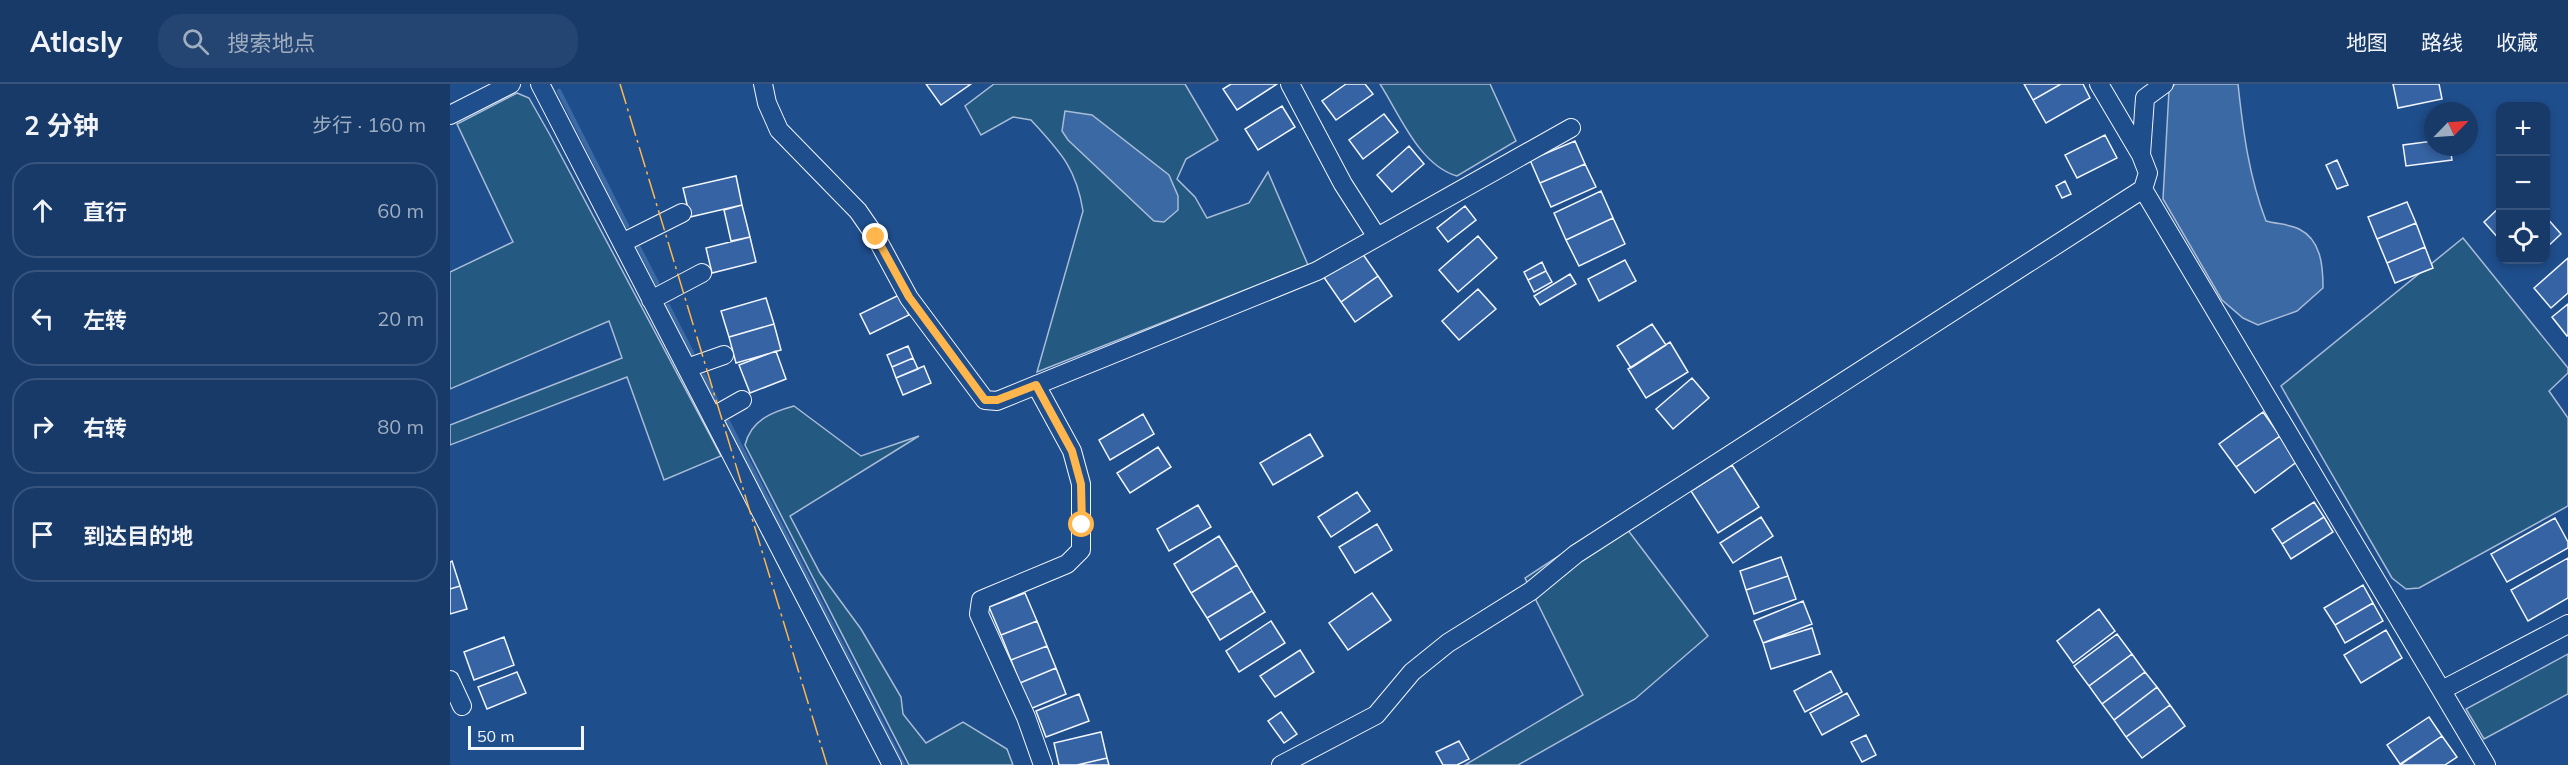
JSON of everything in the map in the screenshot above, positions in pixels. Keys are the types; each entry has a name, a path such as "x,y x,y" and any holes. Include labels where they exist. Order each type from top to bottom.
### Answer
{"street":[{"path":"450,115 511,84"},
{"path":"540,84 892,765"},
{"path":"763,84 767,103 779,130 858,212 876,237 909,297 985,400 997,400 1036,385 1317,271 1571,128"},
{"path":"1290,84 1343,184 1377,237"},
{"path":"1281,765 1376,715 1412,672 1448,643 1531,591 1585,549 2143,189 2148,173 2141,155 2099,84"},
{"path":"2141,155 2145,98 2164,84"},
{"path":"2143,189 2486,765"},
{"path":"622,243 682,213"},
{"path":"651,300 702,273"},
{"path":"687,368 724,355"},
{"path":"1036,385 1072,451 1081,484 1080,550 1067,564 981,600 979,614 1026,717 1043,765"},
{"path":"712,417 742,400"},
{"path":"2442,690 2568,624"},
{"path":"450,680 462,706"}],"shaded area":[{"path":"994,84 1185,84 1218,140 1186,159 1177,179 1195,197 1207,218 1249,203 1268,172 1308,265 1037,372 1083,211 1071,171 1031,120 1013,117 981,135 965,106"},
{"path":"1380,84 1490,84 1516,141 1457,176 1444,170 1421,150"},
{"path":"2175,84 2238,84 2251,171 2266,221 2299,229 2312,240 2319,254 2323,288 2297,311 2258,325 2243,318 2222,300 2163,199 2169,90"},
{"path":"517,93 529,98 550,135 721,456 664,480 627,377 450,445 450,425 622,358 609,321 450,389 450,272 513,242 457,124"},
{"path":"1065,111 1092,115 1169,175 1178,196 1178,210 1164,222 1154,221 1068,140 1062,131"},
{"path":"2463,238 2568,368 2568,373 2549,391 2568,418 2568,506 2419,588 2406,589 2392,578 2281,386"},
{"path":"794,406 861,456 919,436 790,516 820,573 861,629 901,697 903,714 926,743 963,722 1007,749 1013,765 909,765 745,445 752,429 763,418"},
{"path":"1618,517 1708,636 1635,699 1518,765 1465,765 1583,695 1525,578"},
{"path":"2568,654 2568,694 2484,739 2466,709"}],"building":[{"path":"926,84 971,84 941,105"},
{"path":"1231,84 1277,84 1237,110 1223,89"},
{"path":"1346,84 1365,84 1373,94 1336,120 1322,101"},
{"path":"2024,84 2061,84 2033,100"},
{"path":"2061,84 2083,84 2090,98 2046,123 2033,100"},
{"path":"2393,84 2439,84 2442,99 2398,108"},
{"path":"1282,106 1295,127 1258,150 1245,129"},
{"path":"1384,114 1398,132 1363,159 1349,140"},
{"path":"2105,135 2117,158 2077,178 2065,155"},
{"path":"1575,141 1585,164 1540,183 1530,160"},
{"path":"2424,142 2424,156 2451,156 2452,160 2406,166 2403,145"},
{"path":"1409,146 1424,164 1392,192 1377,175"},
{"path":"2337,160 2348,185 2337,189 2326,165"},
{"path":"1585,164 1596,187 1551,207 1540,183"},
{"path":"736,176 742,205 690,217 683,188"},
{"path":"2065,181 2071,194 2062,198 2056,186"},
{"path":"1601,191 1613,218 1566,240 1554,213"},
{"path":"2407,202 2416,223 2377,239 2368,217"},
{"path":"742,205 750,237 731,241 724,210"},
{"path":"1465,206 1476,220 1448,242 1437,228"},
{"path":"2496,211 2496,236 2484,222"},
{"path":"1613,218 1625,244 1579,266 1566,240"},
{"path":"2550,222 2561,234 2550,244"},
{"path":"2416,223 2425,247 2387,263 2377,239"},
{"path":"1478,236 1497,258 1458,292 1439,270"},
{"path":"750,237 756,262 712,273 706,248"},
{"path":"2425,247 2433,268 2395,283 2387,263"},
{"path":"1360,250 1378,276 1341,302 1323,276"},
{"path":"2568,258 2568,293 2551,308 2534,288"},
{"path":"1625,260 1636,281 1599,301 1588,279"},
{"path":"1542,262 1546,271 1528,280 1524,272"},
{"path":"1546,271 1552,282 1534,292 1528,280"},
{"path":"1570,274 1576,284 1540,305 1534,296"},
{"path":"1378,276 1392,296 1355,322 1341,302"},
{"path":"1478,289 1496,309 1459,340 1442,321"},
{"path":"899,295 909,315 870,334 860,314"},
{"path":"766,298 774,324 729,337 721,311"},
{"path":"2568,304 2568,335 2567,336 2552,317"},
{"path":"774,324 781,350 736,363 729,337"},
{"path":"1652,324 1666,345 1631,368 1617,346"},
{"path":"1670,342 1688,372 1646,398 1628,369"},
{"path":"908,346 913,358 892,367 887,355"},
{"path":"776,351 786,379 750,393 739,365"},
{"path":"913,358 918,369 896,378 892,367"},
{"path":"924,366 931,383 903,395 896,378"},
{"path":"1692,378 1709,398 1673,429 1656,409"},
{"path":"2263,412 2280,436 2236,467 2219,444"},
{"path":"1143,414 1154,434 1110,460 1099,440"},
{"path":"1310,434 1323,456 1273,485 1260,463"},
{"path":"2280,436 2298,461 2255,493 2236,467"},
{"path":"1158,447 1171,467 1130,493 1117,473"},
{"path":"1732,465 1759,507 1718,533 1691,491"},
{"path":"1357,492 1370,511 1331,537 1318,517"},
{"path":"2314,502 2324,517 2282,544 2272,529"},
{"path":"1198,505 1211,527 1169,551 1157,529"},
{"path":"1761,517 1773,536 1733,563 1720,543"},
{"path":"2324,517 2333,532 2291,559 2282,544"},
{"path":"2555,518 2568,542 2568,548 2507,582 2491,554"},
{"path":"1377,524 1392,550 1355,573 1339,547"},
{"path":"1219,536 1237,565 1191,593 1174,564"},
{"path":"1781,557 1788,576 1746,590 1740,571"},
{"path":"2568,558 2568,598 2528,621 2511,590"},
{"path":"452,561 460,586 450,589 450,562"},
{"path":"1237,565 1252,591 1207,618 1191,593"},
{"path":"1788,576 1796,599 1754,614 1746,590"},
{"path":"2363,585 2373,603 2335,625 2324,608"},
{"path":"460,586 467,609 450,614 450,589"},
{"path":"1252,591 1265,612 1220,640 1207,618"},
{"path":"1025,593 1037,621 1001,635 989,607"},
{"path":"1372,593 1391,620 1348,650 1329,623"},
{"path":"1803,601 1812,624 1763,643 1754,621"},
{"path":"2373,603 2383,621 2345,643 2335,625"},
{"path":"2099,609 2115,631 2073,663 2057,641"},
{"path":"1037,621 1047,646 1011,660 1001,635"},
{"path":"1271,621 1285,643 1239,672 1226,651"},
{"path":"1812,628 1820,654 1771,669 1763,643"},
{"path":"2386,630 2402,658 2361,683 2344,655"},
{"path":"2117,634 2132,654 2089,686 2074,666"},
{"path":"504,637 514,665 474,680 464,652"},
{"path":"1047,646 1056,668 1020,683 1011,660"},
{"path":"1300,650 1314,672 1275,697 1260,676"},
{"path":"2132,654 2145,672 2102,704 2089,686"},
{"path":"1056,668 1066,694 1030,709 1020,683"},
{"path":"1831,671 1842,692 1805,712 1794,691"},
{"path":"517,672 526,693 487,709 478,687"},
{"path":"2145,672 2157,687 2114,720 2102,704"},
{"path":"2157,687 2170,705 2126,737 2114,720"},
{"path":"1847,693 1859,715 1822,735 1810,713"},
{"path":"1079,694 1089,721 1046,737 1036,711"},
{"path":"2170,705 2185,726 2142,758 2126,737"},
{"path":"1281,712 1297,734 1284,743 1268,721"},
{"path":"2429,717 2442,736 2400,764 2387,745"},
{"path":"1101,732 1107,758 1077,765 1059,765 1054,743"},
{"path":"1866,735 1876,755 1862,762 1851,742"},
{"path":"2442,736 2457,757 2445,765 2400,765"},
{"path":"1459,741 1469,759 1457,765 1443,765 1436,752"},
{"path":"1107,758 1109,765 1077,765"}],"waterway":[{"path":"559,91 627,226"},
{"path":"639,248 657,283"},
{"path":"668,306 692,353"},
{"path":"704,376 716,400"},
{"path":"728,422 903,765"}],"power":[{"path":"620,84 827,765"}],"route":[{"path":"876,237 909,297 985,400 997,400 1036,385 1072,451 1081,484 1082,525"}]}
